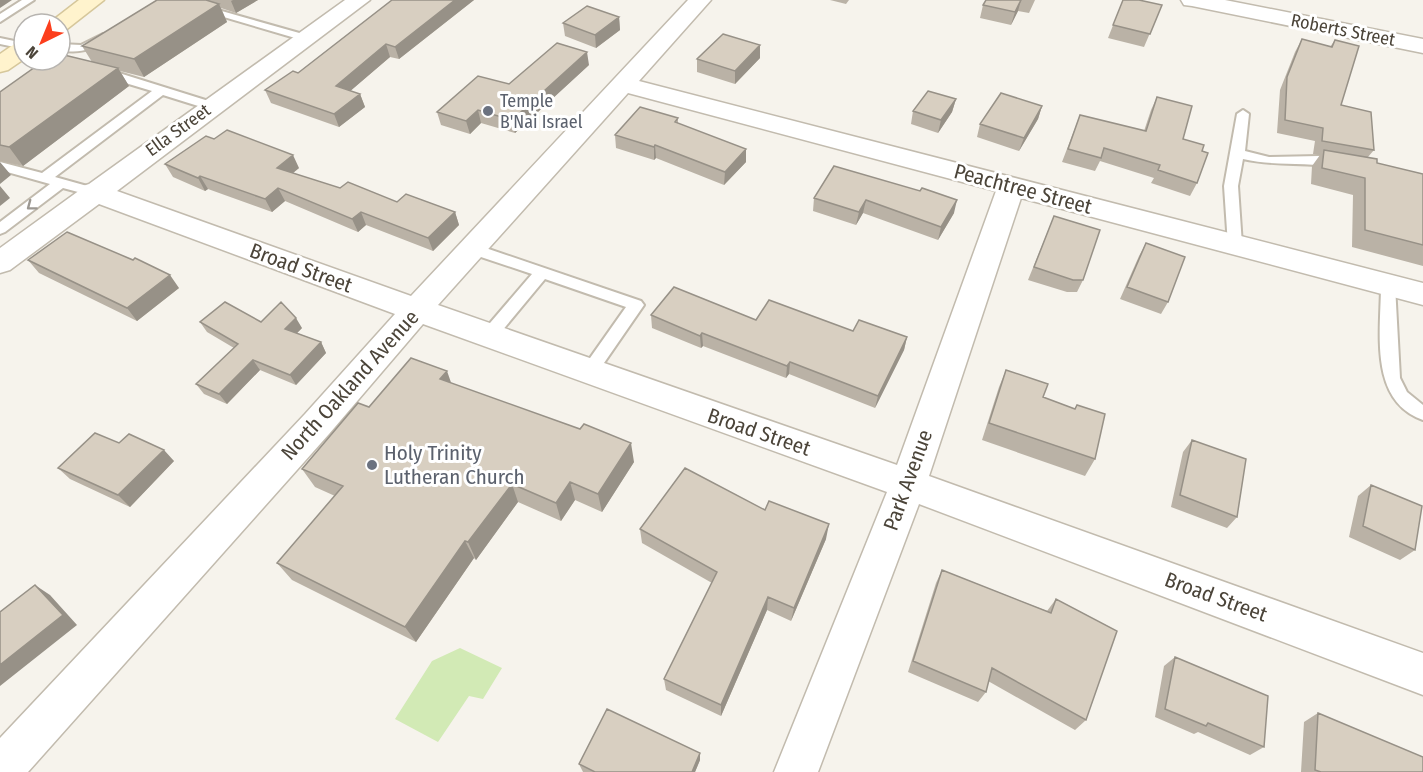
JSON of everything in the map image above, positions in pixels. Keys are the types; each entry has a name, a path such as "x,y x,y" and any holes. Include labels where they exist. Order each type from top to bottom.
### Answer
{"main road":[{"path":"72,15 93,0"}],"street":[{"name":"North Oakland Avenue","path":"0,770 309,433 471,248 700,0"},
{"name":"Roberts Street","path":"1192,0 1423,46"},
{"name":"Ella Street","path":"3,257 355,1"},
{"name":"Peachtree Street","path":"623,84 1423,294"},
{"name":"Park Avenue","path":"796,772 908,484 1011,186"},
{"name":"Broad Street","path":"93,192 417,310 490,334 589,372 908,484 1423,674"}],"lane":[{"path":"0,19 29,0"},
{"path":"171,0 306,38"},
{"path":"72,50 91,46 111,33"},
{"path":"85,68 211,106"},
{"path":"45,178 162,90"},
{"path":"1235,245 1231,186 1243,114"},
{"path":"1238,154 1269,161 1319,160 1354,167"},
{"path":"0,166 93,192"},
{"path":"0,229 61,183"},
{"path":"471,248 636,305 589,372"},
{"path":"490,334 542,272"},
{"path":"1388,285 1392,382 1406,405 1423,413"}],"green space":[{"path":"460,648 502,668 483,699 469,696 438,742 395,719 432,661"}],"building":[{"path":"157,0 206,0 219,4 134,59 82,46"},
{"path":"392,0 455,0 395,47 386,44 336,86 360,94 334,114 265,90 293,71 298,73"},
{"path":"986,0 1021,0 1015,12 983,5"},
{"path":"1123,0 1139,0 1162,5 1150,34 1113,25"},
{"path":"587,6 619,17 595,35 563,23"},
{"path":"723,34 760,45 735,71 697,59"},
{"path":"1302,39 1332,47 1335,40 1359,46 1341,105 1371,112 1374,150 1322,141 1323,128 1285,120 1287,77"},
{"path":"557,43 587,52 512,120 478,110 466,121 437,112 478,76 509,84"},
{"path":"72,57 118,68 9,147 0,145 0,92 28,72 72,72"},
{"path":"928,91 956,99 941,120 913,111"},
{"path":"1001,93 1042,106 1024,138 980,124"},
{"path":"1157,97 1192,106 1183,139 1204,145 1202,151 1208,153 1197,183 1158,170 1160,165 1104,148 1101,158 1068,149 1080,115 1146,131"},
{"path":"640,107 678,118 675,122 746,149 725,172 655,145 654,147 615,135"},
{"path":"227,130 293,155 277,168 340,188 348,182 397,202 406,194 455,212 428,238 361,212 352,219 278,188 265,199 200,176 198,178 165,164 206,136 214,139"},
{"path":"1324,150 1377,159 1377,163 1423,174 1423,245 1365,230 1365,178 1322,168"},
{"path":"834,166 920,191 922,188 957,200 941,227 866,200 859,212 814,198"},
{"path":"1054,216 1100,230 1083,280 1073,280 1034,267"},
{"path":"67,232 133,260 135,258 170,275 127,308 28,260"},
{"path":"1146,243 1185,257 1168,302 1127,287"},
{"path":"674,287 756,320 769,300 853,331 859,320 907,337 878,396 790,362 787,366 702,333 700,336 651,315"},
{"path":"225,302 261,322 281,302 296,318 285,329 321,342 290,375 253,360 219,394 196,384 238,344 200,322"},
{"path":"411,358 447,371 440,379 580,429 584,424 631,443 598,494 570,482 556,503 512,484 468,542 465,541 405,627 277,563 343,486 302,469 358,403 369,407"},
{"path":"1006,370 1048,384 1043,397 1075,409 1077,405 1105,414 1095,459 989,423"},
{"path":"95,433 119,443 129,434 164,450 118,495 58,468"},
{"path":"1192,440 1246,459 1237,517 1180,495"},
{"path":"685,468 765,510 769,501 829,524 794,608 768,597 721,705 664,679 717,572 640,529"},
{"path":"1371,485 1422,506 1415,550 1363,526"},
{"path":"942,570 1051,613 1056,599 1117,631 1086,720 992,668 986,692 913,661"},
{"path":"35,585 63,615 0,665 0,612"},
{"path":"1175,657 1268,696 1264,747 1208,723 1206,726 1165,709"},
{"path":"607,709 700,753 692,772 595,772 579,764"},
{"path":"1318,713 1423,757 1423,772 1321,772 1315,770"}],"place":[{"name":"Temple B'Nai Israel","path":"488,111"},
{"name":"Holy Trinity Lutheran Church","path":"372,465"}]}
